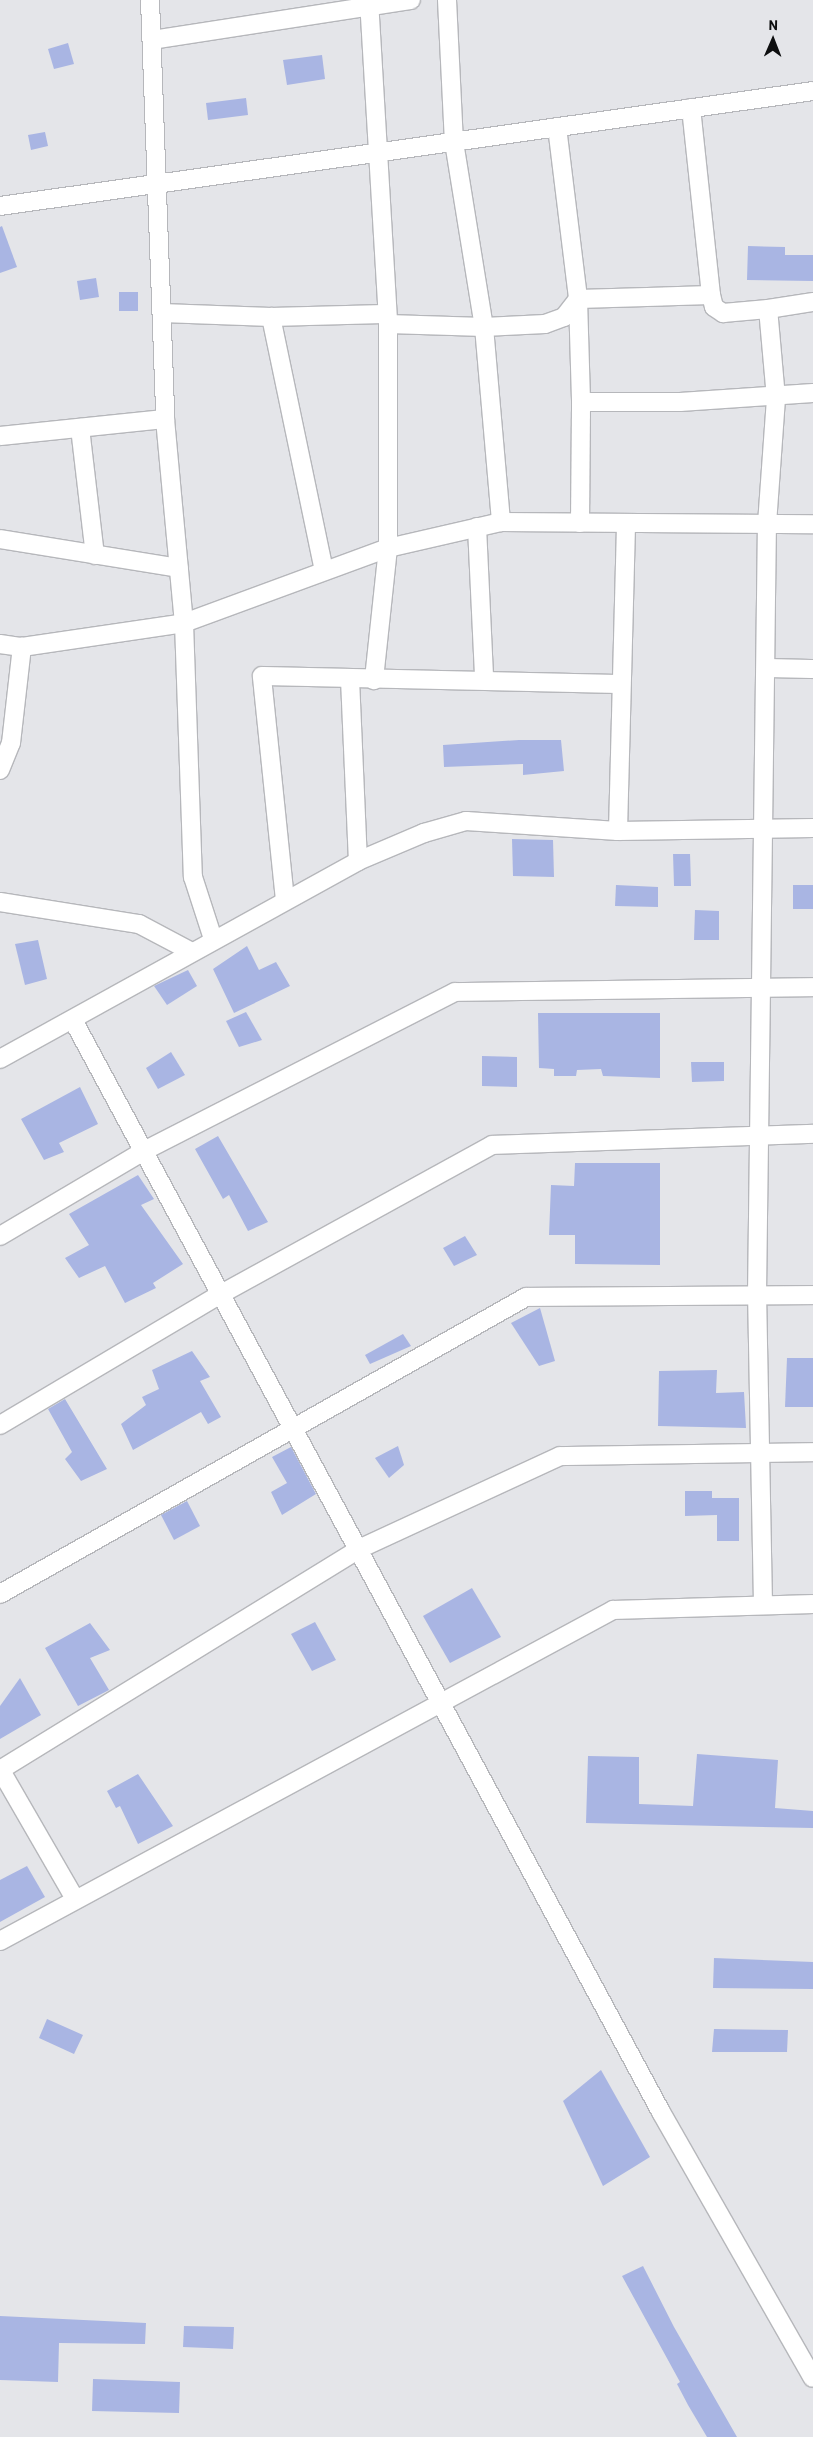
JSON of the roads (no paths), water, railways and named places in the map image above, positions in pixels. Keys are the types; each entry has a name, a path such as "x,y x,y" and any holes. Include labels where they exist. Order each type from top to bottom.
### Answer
{"street":[{"path":"150,0 160,184 164,419 184,623 193,877 213,939"},
{"path":"152,40 369,4 411,0"},
{"path":"446,0 454,142 484,328 501,522"},
{"path":"369,4 379,153 386,319 388,548 374,680"},
{"path":"0,206 813,91"},
{"path":"691,108 711,295 714,307 723,312 768,309 813,302"},
{"path":"557,127 578,299 581,402 580,523"},
{"path":"578,299 711,295"},
{"path":"162,313 386,319 484,328 545,324 564,318 578,299"},
{"path":"763,1604 757,1296 766,828 767,524 776,398 768,309"},
{"path":"271,317 324,571"},
{"path":"581,402 776,398 813,393"},
{"path":"0,436 164,419"},
{"path":"80,428 95,555"},
{"path":"0,644 22,647 184,623 388,548 501,522 813,524"},
{"path":"618,831 620,684 626,524"},
{"path":"477,527 484,678"},
{"path":"0,539 179,568"},
{"path":"0,770 11,743 22,647"},
{"path":"766,668 813,668"},
{"path":"286,900 262,676 374,680 484,678 620,684"},
{"path":"350,679 358,861"},
{"path":"0,1059 72,1020 190,951 358,861 466,821 618,831 813,828"},
{"path":"0,902 139,924 190,951"},
{"path":"0,1236 144,1151 456,992 813,987"},
{"path":"72,1020 360,1549 661,2112 813,2378"},
{"path":"0,1425 221,1294 492,1145 760,1134 813,1134"},
{"path":"0,1594 526,1297 813,1294"},
{"path":"75,1899 0,1770 360,1549 560,1456 813,1452"},
{"path":"0,1942 75,1899 613,1610 813,1604"}]}
